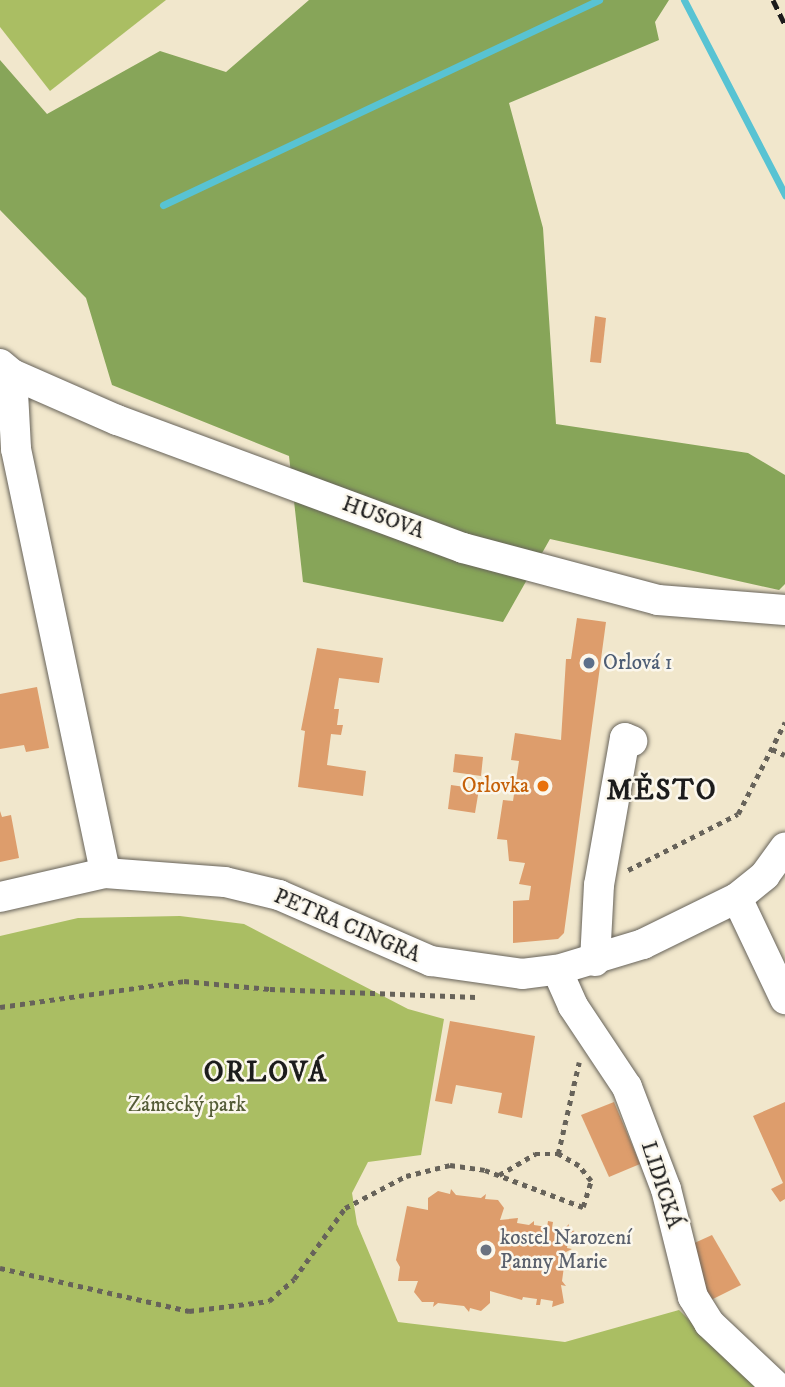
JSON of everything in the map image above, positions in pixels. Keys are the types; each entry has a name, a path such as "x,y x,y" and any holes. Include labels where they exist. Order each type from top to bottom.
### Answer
{"street":[{"name":"HUSOVA","path":"6,369 117,420 463,548 658,600 785,610"},
{"path":"6,369 16,449 105,873"},
{"path":"595,961 599,885 625,738 632,741"},
{"name":"PETRA CINGRA","path":"0,897 105,873 172,875 279,895 400,951 462,969 522,974 557,970 595,961 643,944 737,898 765,875 785,847"},
{"path":"737,898 785,999"},
{"name":"LIDICKÁ","path":"557,970 588,1026 627,1087 666,1189 693,1297 709,1323 777,1387"}],"path":[{"path":"599,885 738,814 785,722"},
{"path":"772,749 785,755"},
{"path":"0,1007 184,981 270,989 488,998"},
{"path":"558,1154 588,1026"},
{"path":"0,1268 189,1311 269,1301 293,1279 345,1208 406,1175 450,1166 499,1175 583,1207 591,1181 579,1166 558,1154 535,1154 499,1175"}],"green space":[{"path":"0,0 166,0 50,91 0,27"},
{"path":"309,0 669,0 655,22 659,40 509,103 543,228 556,424 748,453 785,475 785,584 779,590 550,539 503,622 303,582 289,456 112,385 86,298 0,210 0,60 47,114 160,51 226,72"},
{"name":"Zámecký park","path":"180,916 244,924 408,1009 444,1019 421,1155 368,1162 352,1193 357,1224 398,1322 565,1342 679,1310 757,1387 0,1387 0,936 78,918"}],"building":[{"path":"595,316 606,318 601,363 590,362"},
{"path":"577,618 606,622 564,933 558,939 513,943 513,901 529,900 531,886 519,884 525,863 509,861 507,840 497,839 503,800 513,801 519,761 511,760 515,733 561,740 566,659 571,659"},
{"path":"317,648 383,658 379,683 339,678 334,709 339,709 337,725 343,725 341,735 331,734 327,765 366,771 363,796 298,787 305,731 301,730"},
{"path":"37,687 49,748 26,752 24,745 0,749 0,694"},
{"path":"455,754 483,757 481,776 453,772"},
{"path":"451,785 479,789 475,813 448,809"},
{"path":"0,811 2,817 11,815 19,858 0,862"},
{"path":"450,1021 535,1036 522,1118 498,1113 502,1093 456,1085 452,1104 435,1101"},
{"path":"614,1102 640,1164 609,1177 581,1115"},
{"path":"785,1102 785,1199 780,1202 771,1189 783,1183 753,1116"},
{"name":"kostel Narození Panny Marie","path":"451,1189 456,1195 481,1198 486,1194 485,1199 498,1200 504,1208 500,1220 518,1218 517,1223 529,1225 534,1221 534,1225 547,1227 548,1221 553,1222 552,1228 563,1230 569,1224 568,1230 575,1231 569,1235 567,1248 572,1249 566,1252 562,1281 566,1286 561,1285 564,1303 552,1307 553,1301 541,1299 540,1305 536,1305 537,1299 523,1297 522,1300 490,1291 490,1303 481,1311 470,1308 469,1312 464,1306 438,1303 433,1307 434,1302 422,1302 414,1292 418,1281 398,1281 400,1267 396,1260 407,1206 428,1210 428,1198 438,1191 450,1194"},
{"path":"712,1235 741,1285 709,1301 690,1245"}],"waterway":[{"path":"163,205 599,0"},
{"path":"684,0 785,195"}],"railway":[{"path":"773,0 785,25"}],"place":[{"name":"Orlová 1","path":"589,663"},
{"name":"Orlovka","path":"543,786"},
{"name":"kostel Narození Panny Marie","path":"486,1250"}],"district":[{"name":"MĚSTO","path":"662,791"},
{"name":"ORLOVÁ","path":"266,1073"}]}
